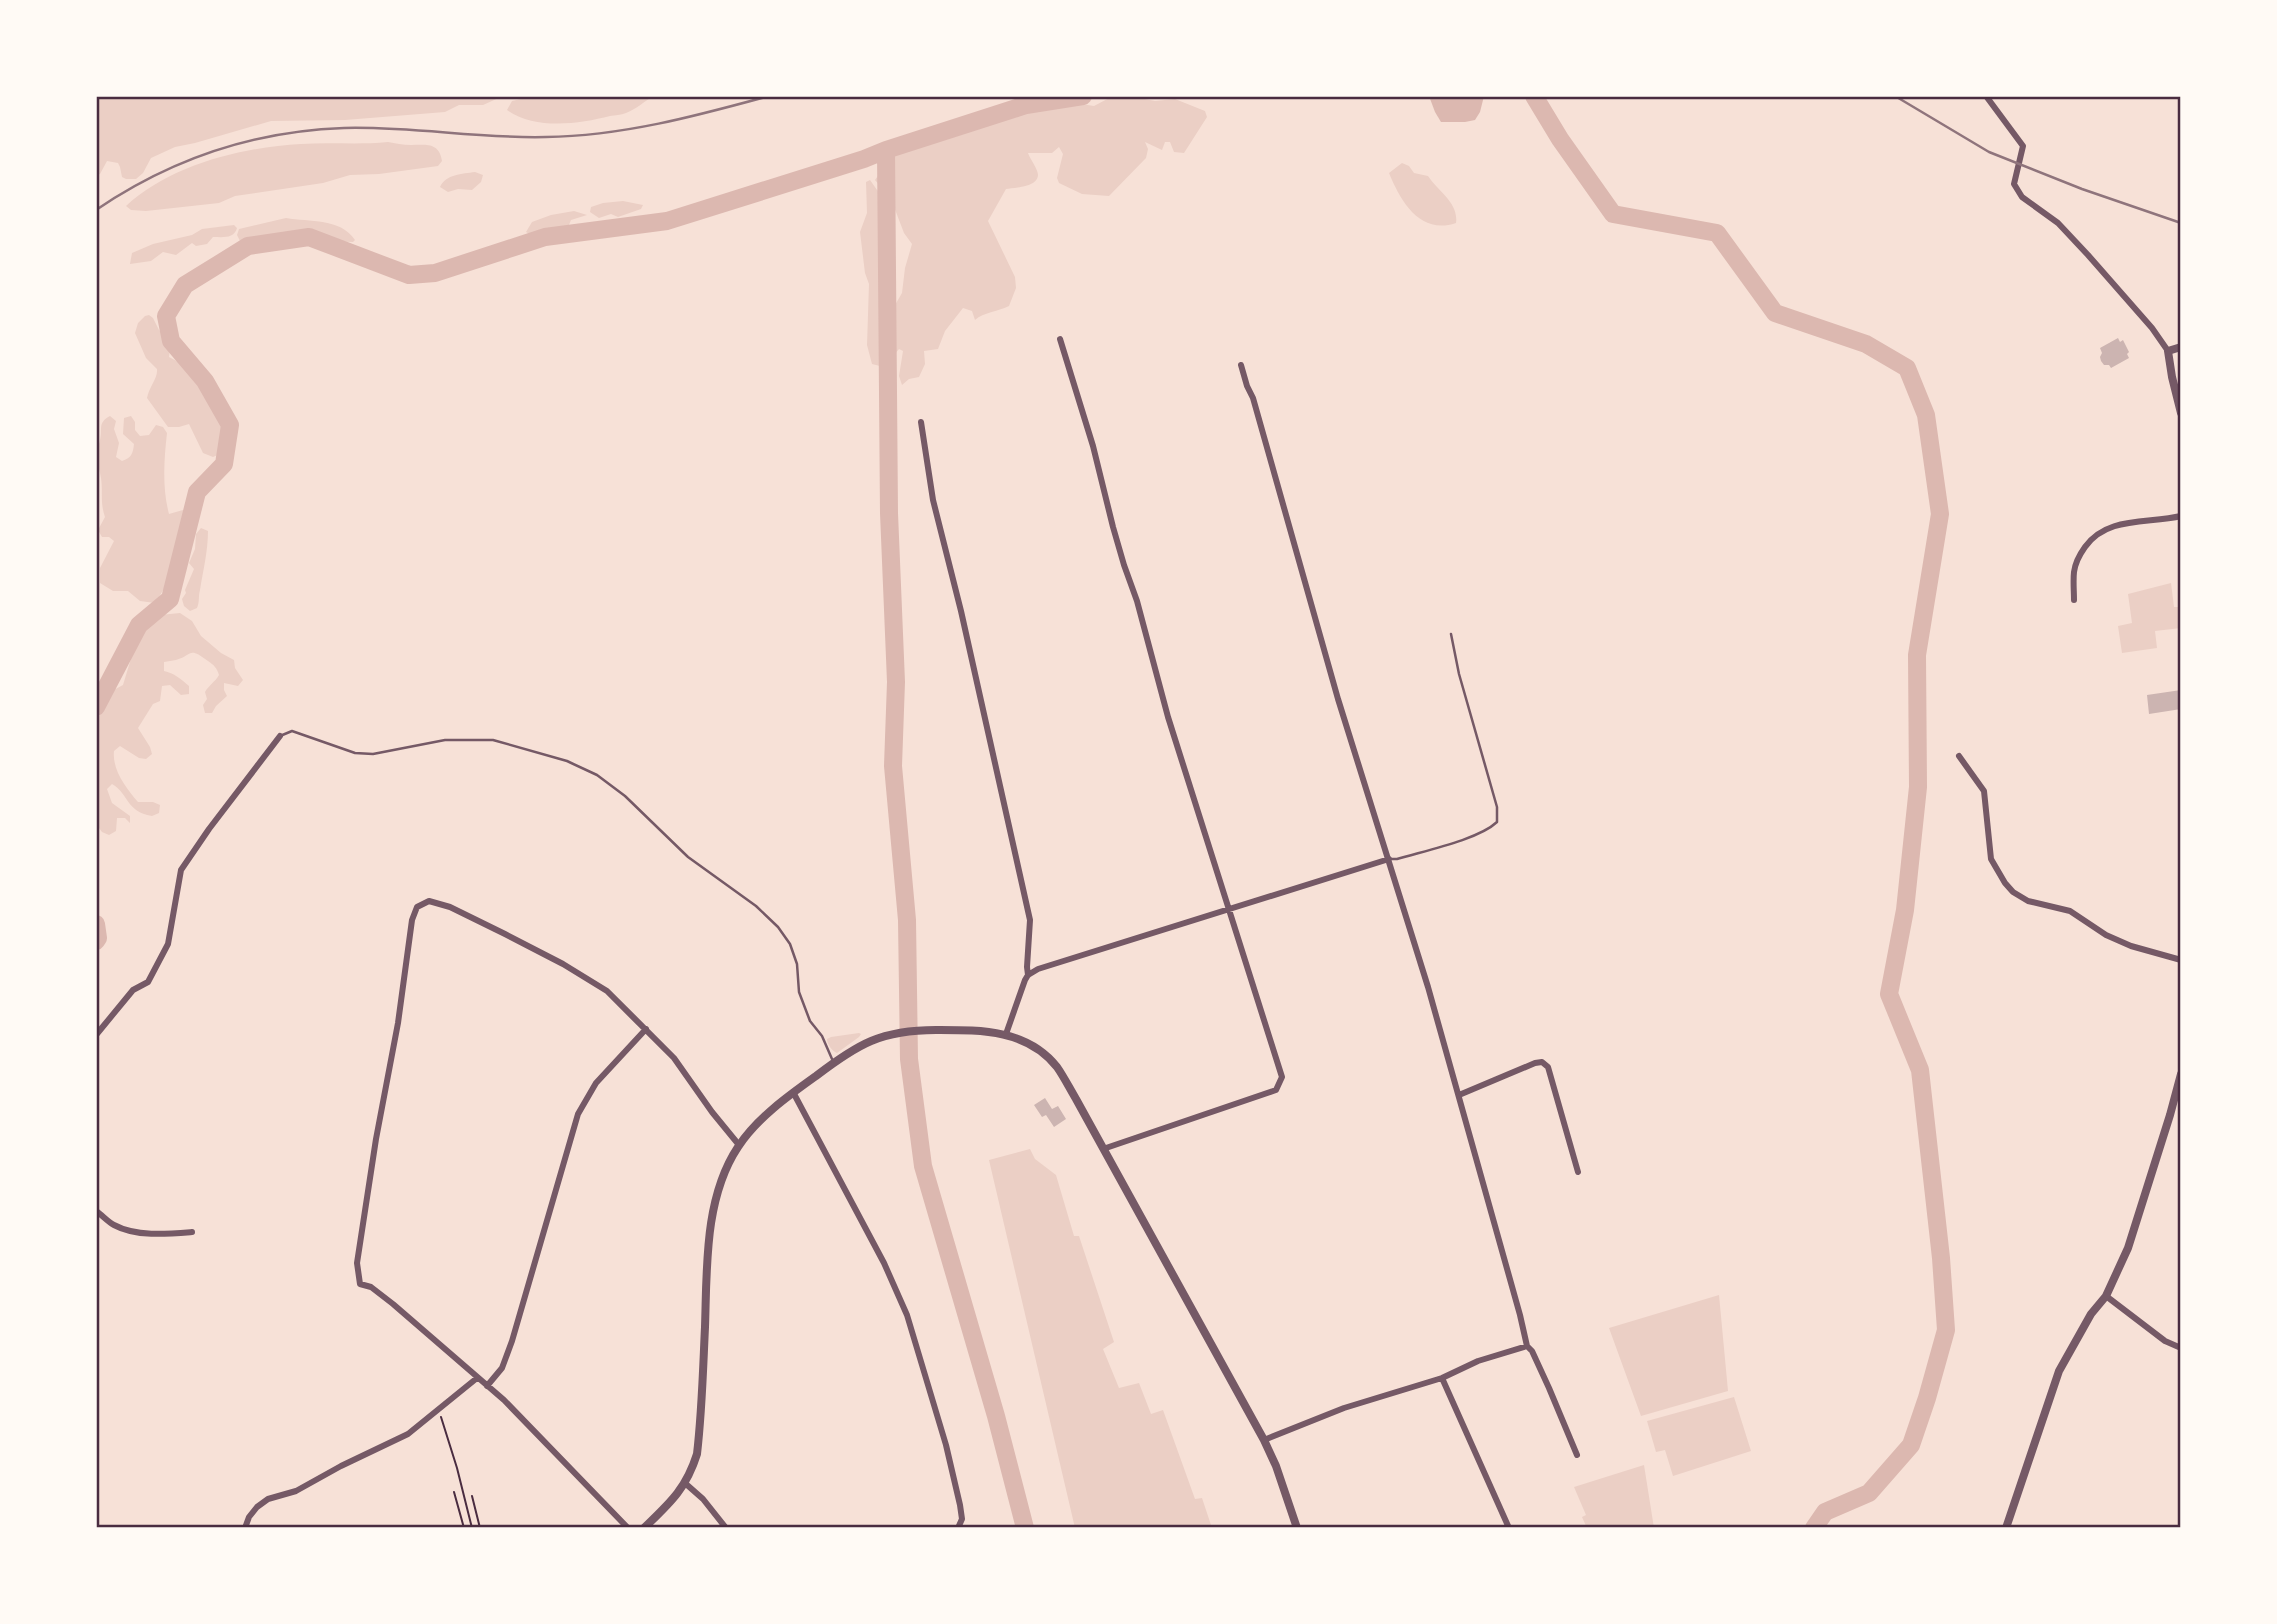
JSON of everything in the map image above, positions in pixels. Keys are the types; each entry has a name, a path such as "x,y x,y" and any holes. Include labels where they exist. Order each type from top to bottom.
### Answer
{"street":[{"path":"1986,96 2023,146 2014,184 2022,197 2058,223 2152,328 2168,351 2181,413"},
{"path":"1060,339 1093,446 1120,552 1137,600 1168,718 1282,1077 1276,1090 1103,1149"},
{"path":"2168,351 2181,347"},
{"path":"1241,365 1247,386 1254,398 1338,699 1459,1095 1527,1346 1532,1351 1549,1388 1577,1455"},
{"path":"921,422 933,500 961,611 1030,920 1028,975 1006,1034"},
{"path":"2074,600 2074,571 2081,552 2092,537 2106,528 2120,524 2181,516"},
{"path":"96,1035 133,990 148,982 168,944 181,870 280,736"},
{"path":"1959,756 1984,791 1991,859 2013,892 2028,901 2070,911 2106,935 2131,946 2181,960"},
{"path":"1028,975 1048,966 1389,859"},
{"path":"628,1528 505,1400 393,1304 371,1287 360,1284 357,1263 376,1139 398,1023 412,920 418,908 429,901 450,907 564,964 607,991 674,1058 739,1145"},
{"path":"486,1386 502,1368 512,1341 579,1114 596,1083 646,1029"},
{"path":"644,1528 686,1483 697,1454 712,1224 725,1170 739,1145 772,1109 834,1062 865,1042 896,1032 919,1030 965,1030 1006,1034 1022,1039 1039,1050 1056,1067 1264,1440 1276,1466 1297,1528"},
{"path":"1459,1095 1542,1062 1548,1067 1578,1172"},
{"path":"2006,1528 2059,1371 2091,1314 2106,1296 2128,1248 2181,1074"},
{"path":"793,1092 884,1263 907,1315 946,1445 960,1505 962,1519 958,1528"},
{"path":"96,1211 114,1225 134,1232 192,1232"},
{"path":"2106,1296 2165,1342 2181,1348"},
{"path":"1264,1440 1344,1408 1442,1378 1478,1362 1527,1346"},
{"path":"245,1528 249,1517 268,1499 296,1491 408,1434 477,1378"},
{"path":"1442,1378 1509,1528"},
{"path":"686,1483 726,1528"}],"lane":[{"path":"1389,859 1397,859 1476,834 1497,822 1497,807 1459,674 1451,634"},
{"path":"280,736 292,732 355,753 373,754 445,740 493,740 567,761 597,775 625,796 688,858 756,906 778,927 790,944 797,964 799,992 810,1021 822,1036 834,1062"}],"path":[{"path":"437,1410 448,1433 472,1528"},
{"path":"454,1492 464,1528"},
{"path":"472,1496 480,1528"}],"shaded area":[{"path":"96,96 503,96 483,105 459,105 445,112 345,120 271,121 175,147 151,158 143,173 136,179 126,179 122,177 118,163 107,161 96,176"},
{"path":"534,96 654,96 624,114 571,123 544,123 507,110 512,101"},
{"path":"1113,96 1155,101 1175,99 1205,111 1207,117 1184,153 1174,152 1170,142 1165,142 1162,150 1145,142 1148,149 1146,158 1109,196 1082,194 1059,183 1057,178 1063,154 1059,147 1052,153 1028,153 1038,173 1037,179 1030,185 1006,189 988,221 1015,277 1016,288 1009,306 975,320 972,311 963,308 945,331 938,349 924,351 925,364 919,377 909,379 902,385 899,376 903,351 899,349 884,367 872,364 867,345 869,284 860,232 867,213 866,182 870,180 889,207 895,251 895,305 902,293 912,244 904,233 891,199 875,180 898,147 933,135 950,123 984,127 1011,108 1044,111 1068,102 1094,106"},
{"path":"1429,96 1484,96 1475,120 1441,122"},
{"path":"388,142 431,146 438,150 442,161 438,166 350,175 323,183 235,196 219,203 146,211 131,210 126,206 164,179 185,169 232,154 301,144"},
{"path":"1402,163 1409,166 1414,173 1428,176 1451,203 1456,223 1432,224 1422,220 1406,205 1389,173"},
{"path":"475,172 483,175 481,182 472,190 458,189 448,192 440,187 450,177"},
{"path":"623,201 643,205 641,209 618,217 611,214 599,218 590,212 591,207 603,203"},
{"path":"574,211 587,215 571,220 566,232 546,238 526,232 532,222"},
{"path":"286,218 333,224 349,233 355,240 323,241 309,237 241,243 237,235 239,229"},
{"path":"234,225 236,232 231,236 213,237 207,244 196,246 192,243 176,255 163,252 151,261 130,264 132,253 153,244 192,235 202,229"},
{"path":"149,315 171,341 169,357 199,373 221,404 225,429 220,454 213,457 203,453 189,424 168,427 147,398 157,369 146,358 135,333 138,323"},
{"path":"110,416 116,421 114,429 119,443 116,457 122,461 131,455 134,444 123,434 124,418 131,416 140,436 149,435 156,425 163,427 167,433 164,474 169,514 183,510 190,538 186,553 155,603 140,601 128,591 113,591 100,583 100,568 114,541 109,537 102,537 98,530 105,517 96,454 102,424"},
{"path":"201,528 208,531 206,553 198,606 190,611 184,606 182,599 194,569 189,563 195,549 196,534"},
{"path":"2171,583 2174,607 2181,607 2181,628 2155,631 2157,648 2122,653 2118,626 2132,623 2128,594"},
{"path":"180,613 192,621 201,636 234,660 235,668 243,680 238,686 224,683 227,696 212,713 205,713 205,692 219,675 215,667 194,653 164,662 164,671 189,686 189,694 181,695 170,685 162,686 160,701 153,704 138,728 152,754 146,759 139,758 120,746 114,751 115,765 129,791 138,802 160,805 159,813 152,816 143,814 132,807 112,784 107,789 112,803 130,816 130,823 125,818 117,818 116,831 109,835 102,832 96,824 96,723 110,692 123,685 136,642 150,616"},
{"path":"859,1033 859,1037 837,1053 827,1041 831,1037"},
{"path":"1030,1149 1035,1159 1056,1175 1074,1236 1079,1236 1114,1342 1103,1349 1119,1388 1139,1383 1151,1414 1163,1410 1195,1499 1202,1498 1212,1528 1075,1528 989,1160"},
{"path":"1719,1295 1728,1391 1641,1416 1609,1328"},
{"path":"1734,1397 1751,1451 1673,1476 1665,1450 1656,1452 1647,1421"},
{"path":"1644,1465 1654,1528 1587,1528 1582,1517 1586,1515 1574,1487"}],"building":[{"path":"2118,338 2120,342 2123,340 2129,358 2111,368 2101,361 2100,348"},
{"path":"2181,690 2181,709 2149,714 2147,695"},
{"path":"1045,1098 1052,1109 1058,1106 1066,1119 1054,1127 1046,1115 1042,1117 1034,1105"}],"waterway":[{"path":"96,707 139,625 170,599 197,492 224,464 230,425 205,381 171,341 166,316 185,285 248,246 309,237 409,275 435,273 545,237 667,221 1026,105 1083,96"},
{"path":"1534,96 1560,139 1613,214 1717,233 1775,313 1866,344 1907,368 1926,415 1940,514 1917,655 1918,787 1905,910 1889,994 1920,1070 1941,1258 1946,1330 1911,1445 1869,1493 1825,1512 1814,1528"},
{"path":"886,150 889,513 896,682 893,766 907,920 909,1059 923,1166 996,1416 1025,1528"},
{"path":"96,924 96,941"}],"railway":[{"path":"96,210 124,192 184,162 214,151 278,135 311,130 369,128 521,137 574,136 659,124 769,96"},
{"path":"1895,96 1989,152 2082,189 2181,223"}]}
